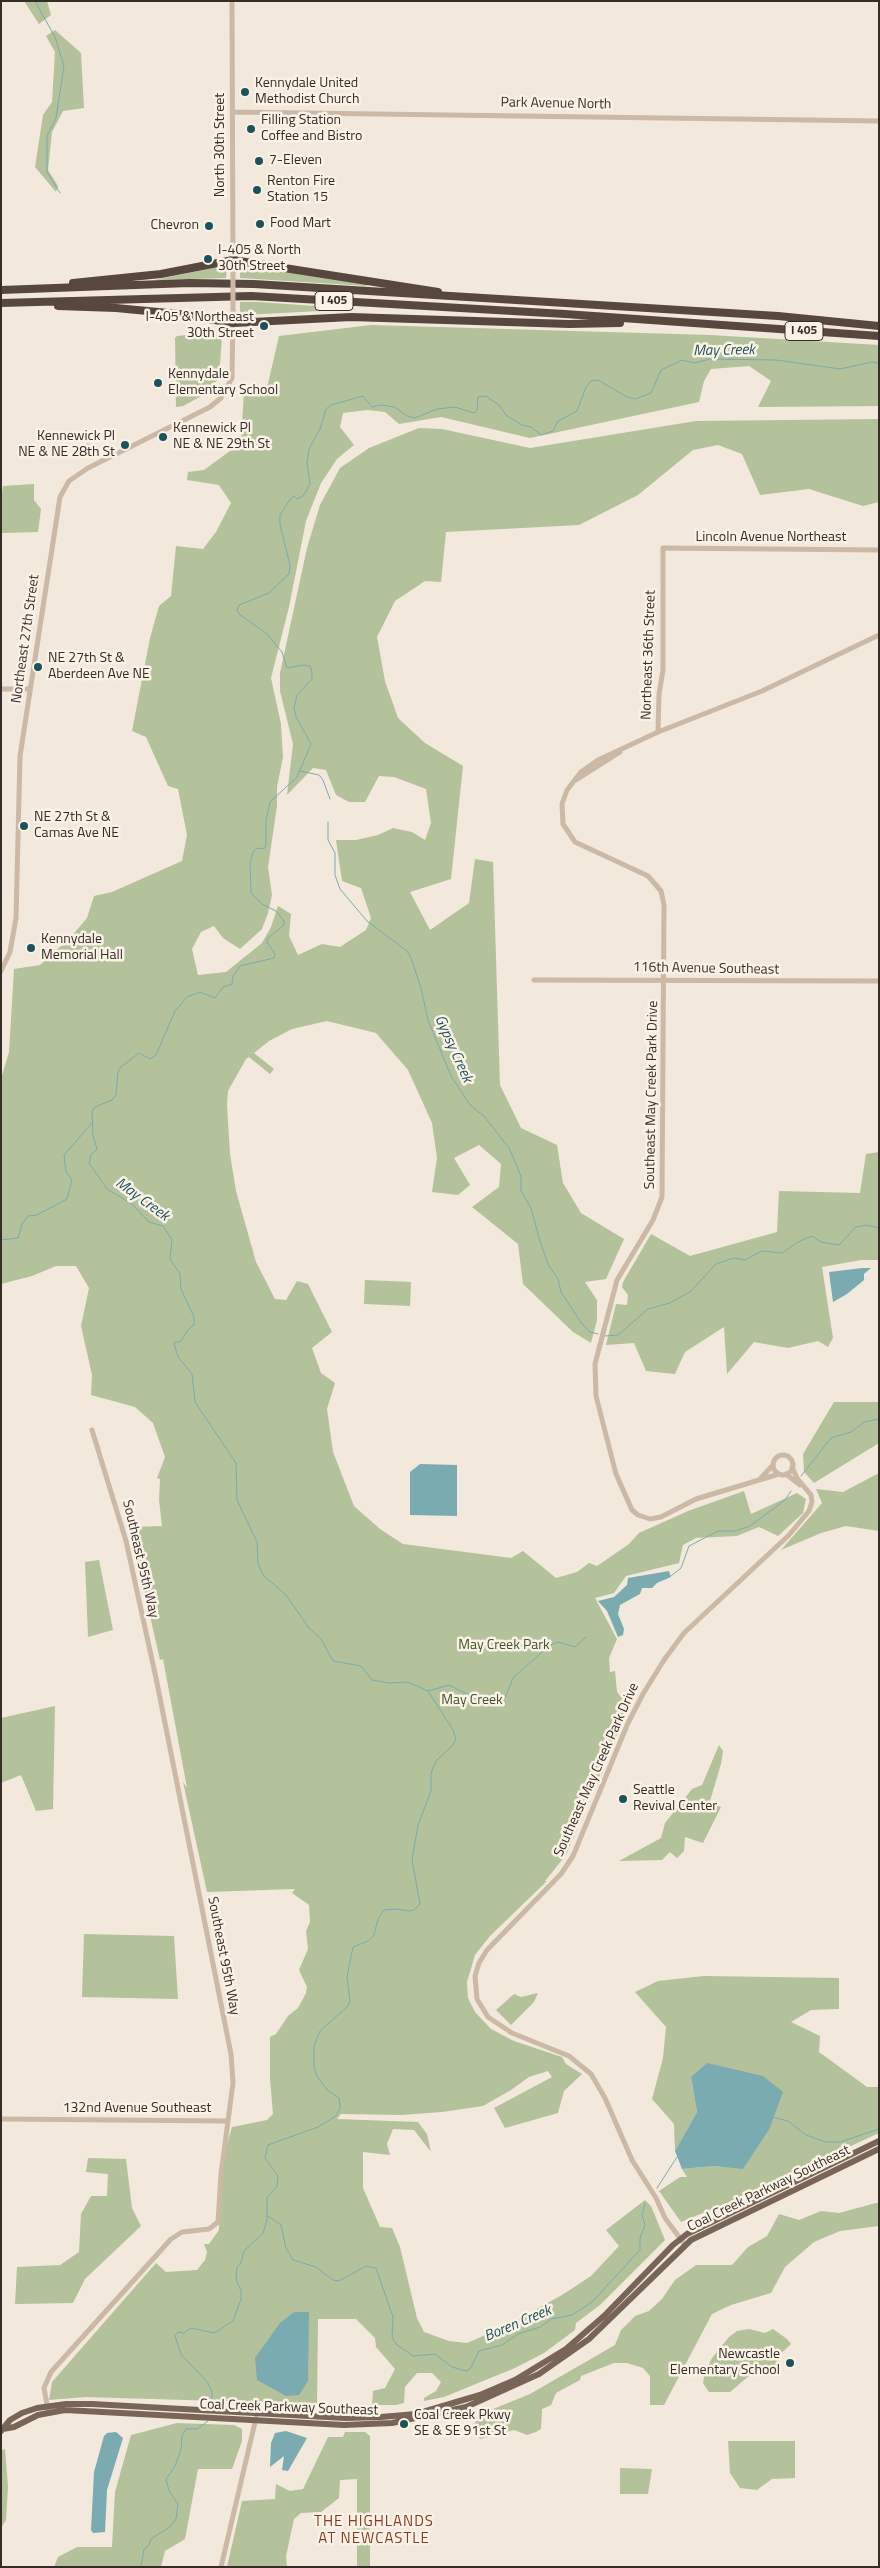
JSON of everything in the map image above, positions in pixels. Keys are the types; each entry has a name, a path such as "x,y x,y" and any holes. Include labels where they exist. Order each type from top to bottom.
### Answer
{"highway":[{"path":"1,289 159,274 233,260 504,300"},
{"name":"I 405","path":"1,289 237,284 778,316 878,326"},
{"name":"I 405","path":"1,304 251,296 879,336"},
{"path":"1,304 116,308 179,314 232,323 351,317 569,324 666,322"}],"main road":[{"name":"Coal Creek Parkway Southeast","path":"2,2430 14,2427 48,2409 92,2404 175,2412 256,2416 345,2418 391,2416 429,2410 500,2387 523,2376 566,2349 604,2316 682,2242 709,2222 879,2141"},
{"name":"Coal Creek Parkway Southeast","path":"682,2242 879,2149"},
{"path":"2,2430 10,2420 22,2413 48,2409"}],"street":[{"name":"North 30th Street","path":"107,458 210,407 224,395 232,378 232,1"},
{"name":"Park Avenue North","path":"232,112 879,121"},
{"path":"88,446 96,454 107,458"},
{"name":"Northeast 27th Street","path":"1,971 10,952 17,909 20,756 57,508 64,489 76,476 107,458"},
{"name":"Lincoln Avenue Northeast","path":"663,548 879,550"},
{"name":"Northeast 36th Street","path":"658,732 659,694 663,670 663,548"},
{"path":"658,732 762,691 879,635"},
{"path":"1,689 30,689"},
{"name":"Southeast May Creek Park Drive","path":"658,732 598,760 581,772 567,790 562,804 562,818 570,837 588,850 648,876 661,891 664,913 662,1197 656,1215 627,1260 615,1286 597,1352 594,1376 596,1396 616,1474 627,1503 638,1515 657,1518 688,1503 783,1474"},
{"name":"116th Avenue Southeast","path":"534,980 879,981"},
{"name":"Southeast 95th Way","path":"48,2409 44,2388 51,2372 170,2239 182,2232 209,2230 218,2222 220,2174 233,2071 219,1993 126,1541 92,1430"},
{"path":"758,1481 776,1458 784,1455 790,1458 792,1467 783,1474"},
{"path":"773,1464 774,1470 805,1487"},
{"name":"Southeast May Creek Park Drive","path":"682,2242 665,2218 656,2198 632,2160 605,2098 592,2074 569,2056 507,2030 488,2018 477,1999 475,1976 479,1963 487,1950 552,1884 570,1861 581,1840 642,1694 664,1660 689,1628 807,1515 812,1499 792,1467"},
{"name":"132nd Avenue Southeast","path":"1,2118 228,2121"},
{"path":"221,2567 256,2416"}],"green space":[{"path":"24,1 47,1 51,15 39,24"},
{"path":"55,30 81,53 84,108 63,111 52,132 48,170 58,186 56,192 35,167 43,115 52,102 55,52 46,36"},
{"path":"240,265 367,284 367,286 240,278"},
{"path":"227,266 226,278 154,280 218,267"},
{"path":"240,302 357,309 244,315 240,314"},
{"name":"May Creek","path":"371,325 710,335 879,345 879,406 758,407 771,381 749,366 711,369 704,381 699,402 530,438 441,417 399,424 385,412 367,410 343,413 340,427 354,445 337,459 321,483 306,521 289,607 271,678 281,724 283,757 277,787 277,806 268,867 272,895 268,913 262,929 240,949 223,938 214,926 201,932 192,949 198,975 226,972 262,943 271,927 278,906 291,914 289,936 298,955 322,944 340,947 366,930 371,918 361,888 342,881 336,840 356,840 378,835 393,828 412,832 425,840 431,823 426,789 394,777 379,776 365,802 349,802 336,795 326,770 313,768 287,795 293,744 280,691 280,673 307,548 320,505 340,468 369,448 419,428 442,429 530,448 696,421 879,419 879,502 863,506 809,489 760,495 742,454 718,445 693,450 638,495 579,525 446,532 441,582 425,581 395,601 377,637 385,681 398,718 425,743 463,766 451,879 410,892 430,930 469,903 475,859 493,862 500,1085 521,1128 557,1145 563,1183 581,1213 624,1239 606,1279 585,1282 597,1300 597,1320 591,1343 573,1332 523,1284 518,1244 472,1207 499,1187 501,1164 479,1145 454,1158 470,1185 458,1195 432,1192 437,1158 432,1123 408,1070 376,1033 327,1021 292,1029 269,1041 254,1053 274,1069 270,1074 249,1057 246,1059 228,1091 227,1105 230,1154 236,1191 256,1262 275,1299 286,1300 297,1281 308,1284 332,1332 312,1348 321,1373 335,1383 327,1409 333,1452 354,1506 380,1529 403,1544 511,1558 523,1551 556,1578 577,1572 589,1563 597,1566 629,1544 639,1533 688,1511 744,1491 751,1514 797,1493 806,1499 803,1513 778,1536 759,1527 737,1536 696,1538 683,1545 679,1563 626,1576 614,1593 595,1598 617,1639 609,1658 610,1672 615,1671 617,1692 622,1698 633,1697 566,1855 545,1881 547,1881 490,1936 475,1955 467,1982 468,1998 475,2012 491,2029 514,2041 562,2057 566,2064 582,2074 564,2091 558,2113 505,2128 494,2108 552,2077 548,2071 529,2077 483,2106 402,2115 341,2114 337,2119 418,2122 427,2134 431,2152 414,2130 393,2129 387,2144 390,2155 363,2152 363,2188 380,2227 392,2228 400,2247 417,2318 424,2332 449,2341 467,2343 506,2326 562,2295 591,2276 619,2246 606,2230 645,2200 651,2206 665,2240 600,2305 576,2323 575,2330 544,2353 515,2368 444,2397 424,2401 424,2398 436,2391 441,2382 432,2373 417,2373 405,2387 404,2403 372,2405 373,2391 385,2388 395,2369 376,2347 375,2338 356,2319 318,2319 317,2404 86,2397 49,2400 52,2382 156,2263 166,2272 197,2270 205,2260 207,2252 204,2244 209,2244 219,2230 220,2168 232,2127 267,2120 273,2114 270,2079 270,2037 276,2034 288,2016 298,2008 306,1993 307,1987 299,1970 308,1949 306,1931 310,1922 309,1905 292,1893 295,1889 207,1892 183,1782 187,1788 163,1659 160,1660 130,1527 162,1526 159,1500 160,1479 157,1478 165,1457 153,1423 135,1407 91,1395 92,1375 81,1326 89,1288 76,1266 56,1266 32,1276 1,1284 1,1079 9,1052 14,969 40,965 71,937 87,918 94,896 112,892 182,861 187,835 178,789 168,786 146,737 132,731 150,638 159,606 171,596 176,546 203,549 216,532 231,503 219,485 187,480 188,472 204,470 241,443 244,390 267,388 279,336"},
{"path":"199,330 222,336 219,378 207,393 183,406 176,407 175,338 177,336 197,334"},
{"path":"34,484 34,500 41,509 38,532 2,533 1,596 1,503 3,486"},
{"path":"879,1152 879,1260 861,1260 822,1267 833,1338 828,1347 818,1341 788,1348 754,1342 727,1374 724,1327 685,1352 675,1374 646,1371 634,1343 606,1345 616,1304 627,1305 628,1295 622,1287 623,1282 651,1234 690,1256 777,1232 779,1191 860,1193 866,1154"},
{"path":"365,1280 411,1282 410,1306 364,1304"},
{"path":"834,1402 879,1402 879,1443 814,1483 804,1472 803,1454"},
{"path":"879,1473 879,1531 846,1526 821,1533 781,1550 822,1503 816,1489 843,1492"},
{"path":"99,1560 113,1630 88,1637 85,1562"},
{"path":"55,1706 53,1809 36,1811 21,1775 1,1783 1,1718"},
{"path":"719,1745 723,1751 721,1764 710,1801 721,1807 703,1843 685,1837 684,1851 677,1858 670,1852 662,1860 619,1861 661,1838 665,1823 692,1789 702,1785"},
{"path":"84,1934 174,1936 178,1999 82,1997"},
{"path":"704,1976 839,1978 839,2009 811,2010 791,2022 820,2036 819,2052 867,2087 879,2087 879,2133 739,2198 681,2222 659,2191 680,2177 687,2177 682,2169 714,2166 743,2168 769,2130 691,2077 697,2112 675,2151 674,2124 652,2099 663,2058 666,2027 635,1992 658,1981"},
{"path":"538,1993 534,2002 511,2025 496,2010 514,1994 521,1997"},
{"path":"88,2158 126,2159 132,2208 141,2226 85,2279 73,2303 15,2304 17,2267 60,2265 79,2252 81,2214 91,2196 107,2196 108,2174 86,2172"},
{"path":"879,2203 879,2226 840,2231 814,2242 785,2267 771,2293 731,2305 712,2314 664,2405 650,2405 650,2376 643,2368 627,2363 614,2363 581,2376 580,2380 556,2393 551,2405 542,2409 541,2429 536,2432 527,2435 514,2430 480,2439 472,2426 483,2413 530,2394 615,2345 621,2330 635,2316 649,2311 662,2299 675,2280 696,2265 732,2265 748,2247 767,2236 779,2214 799,2220 821,2211 839,2213"},
{"path":"749,2329 765,2333 773,2329 791,2344 776,2358 779,2367 774,2374 750,2375 730,2392 709,2392 703,2383 705,2372 712,2358 729,2337 737,2331"},
{"path":"177,2423 234,2425 242,2429 242,2441 232,2469 198,2469 185,2539 165,2551 161,2567 54,2567 58,2557 77,2547 112,2547 115,2492 131,2435"},
{"path":"345,2432 365,2432 370,2436 370,2567 357,2567 357,2479 340,2480 339,2498 321,2512 301,2513 294,2519 286,2556 287,2566 290,2567 227,2567 242,2501 275,2499 276,2484 290,2491 303,2489 328,2437 343,2437"},
{"path":"728,2441 795,2441 795,2478 772,2479 757,2490 740,2488 730,2473"},
{"path":"5,2449 8,2487 6,2520 1,2528 1,2450"},
{"path":"620,2468 652,2469 648,2494 620,2494"}],"water":[{"path":"871,1268 864,1274 864,1280 847,1294 833,1302 829,1272"},
{"path":"420,1464 457,1465 457,1516 410,1515 410,1472"},
{"path":"669,1571 671,1577 657,1583 652,1588 642,1588 640,1594 620,1605 618,1614 624,1629 623,1635 618,1637 607,1611 598,1601 614,1597 627,1585 628,1578"},
{"path":"707,2063 763,2076 783,2092 769,2130 743,2169 714,2166 682,2169 675,2151 697,2112 691,2077"},
{"path":"294,2312 309,2312 308,2381 299,2395 286,2396 257,2380 255,2358 280,2323"},
{"path":"286,2431 307,2438 288,2471 282,2470 284,2456 270,2467 271,2443 275,2433"},
{"path":"116,2432 123,2438 107,2490 105,2532 93,2533 91,2530 94,2472 104,2436 107,2433"}],"waterway":[{"path":"35,1 55,37 64,66 56,118 47,136 47,172 60,193"},
{"name":"May Creek","path":"212,2407 212,2392 208,2383 181,2354 175,2336 178,2332 184,2333 191,2328 214,2333 233,2321 241,2299 241,2291 236,2279 237,2267 241,2263 244,2251 263,2233 267,2220 267,2198 277,2186 278,2176 265,2158 268,2145 318,2127 336,2116 340,2108 339,2098 327,2090 317,2076 314,2067 314,2046 320,2031 348,2006 350,2001 347,1977 353,1947 368,1941 374,1935 378,1919 384,1910 409,1911 414,1910 420,1904 412,1860 418,1825 431,1791 433,1767 456,1739 453,1730 428,1691 408,1682 389,1683 372,1680 361,1666 333,1661 321,1639 309,1628 286,1595 263,1575 258,1563 257,1542 237,1500 236,1463 195,1402 192,1374 178,1357 174,1343 181,1341 188,1330 194,1325 194,1317 181,1289 180,1274 170,1259 172,1240 163,1226 149,1222 132,1204 107,1189 89,1163 91,1155 97,1149 93,1136 92,1111 95,1107 112,1100 116,1095 118,1072 121,1067 139,1053 150,1059 156,1055 175,1011 187,997 200,992 215,998 223,987 232,984 233,976 240,966 274,958 275,954 267,942 268,938 284,925 284,921 276,911 262,904 251,893 250,863 253,852 257,848 264,849 266,844 266,820 270,802 297,777 311,744 296,717 294,708 297,695 312,679 312,672 310,666 304,665 287,668 282,652 266,633 240,615 237,610 239,605 269,593 289,574 290,565 280,525 280,515 291,498 294,496 297,499 303,496 310,484 307,463 309,449 320,429 326,409 331,405 363,396 372,407 381,405 395,407 407,416 415,418 437,409 455,407 474,413 477,410 478,397 486,396 500,406 506,415 522,425 531,427 541,435 553,431 558,421 577,411 586,387 591,381 598,380 627,397 635,399 651,393 661,370 682,360 694,363 710,359 776,360 840,369 872,362 879,363"},
{"name":"Gypsy Creek","path":"300,771 319,775 323,780 330,799"},
{"name":"Gypsy Creek","path":"328,822 328,840 335,853 335,875 340,889 367,921 407,951 421,988 428,1020 451,1076 470,1105 484,1116 509,1148 521,1176 521,1191 531,1208 548,1264 558,1279 561,1292 582,1324 590,1332 598,1334"},
{"path":"1,1240 18,1238 22,1224 28,1216 37,1215 67,1199 72,1180 66,1172 64,1155 93,1122"},
{"name":"Gypsy Creek","path":"605,1336 618,1335 648,1309 670,1303 691,1291 716,1264 734,1258 745,1260 762,1251 782,1253 798,1242 812,1236 821,1242 839,1245 856,1227 866,1225 879,1228"},
{"path":"801,1476 831,1438 851,1432 864,1422 879,1419"},
{"path":"671,1576 681,1568 689,1546 718,1531 735,1531 750,1526 785,1500 791,1491"},
{"path":"428,1691 449,1685 479,1700 500,1701 505,1698 513,1678 550,1645 558,1642 575,1647 586,1637"},
{"name":"Boren Creek","path":"773,2117 788,2121 806,2135 826,2142 840,2142 879,2129"},
{"name":"Boren Creek","path":"657,2188 677,2157"},
{"name":"Boren Creek","path":"268,2216 281,2225 286,2248 293,2260 316,2267 333,2280 339,2281 366,2266 376,2268 393,2317 392,2337 396,2344 413,2356 435,2354 452,2367 466,2371 470,2369 479,2351 502,2345 518,2334 540,2327 551,2319 572,2315 592,2302 640,2250 640,2238 645,2225 642,2215 645,2203"},
{"name":"May Creek","path":"141,2567 144,2549 149,2545 151,2539 170,2527 176,2519 178,2504 169,2491 166,2479 175,2466 181,2450 182,2436 186,2429 197,2429 208,2421"}],"place":[{"name":"Kennydale United Methodist Church","path":"245,92"},
{"name":"Filling Station Coffee and Bistro","path":"251,129"},
{"name":"7-Eleven","path":"259,161"},
{"name":"Renton Fire Station 15","path":"257,190"},
{"name":"Food Mart","path":"260,224"},
{"name":"Chevron","path":"209,226"},
{"name":"I-405 & North 30th Street","path":"208,259"},
{"name":"I-405 & Northeast 30th Street","path":"264,326"},
{"name":"Kennydale Elementary School","path":"158,383"},
{"name":"Kennewick Pl NE & NE 29th St","path":"163,437"},
{"name":"Kennewick Pl NE & NE 28th St","path":"125,445"},
{"name":"NE 27th St & Aberdeen Ave NE","path":"38,667"},
{"name":"NE 27th St & Camas Ave NE","path":"24,826"},
{"name":"Kennydale Memorial Hall","path":"31,948"},
{"name":"Seattle Revival Center","path":"623,1799"},
{"name":"Newcastle Elementary School","path":"790,2363"},
{"name":"Coal Creek Pkwy SE & SE 91st St","path":"404,2424"}],"district":[{"name":"THE HIGHLANDS AT NEWCASTLE","path":"374,2530"}],"park label":[{"name":"May Creek Park","path":"504,1646"}]}
